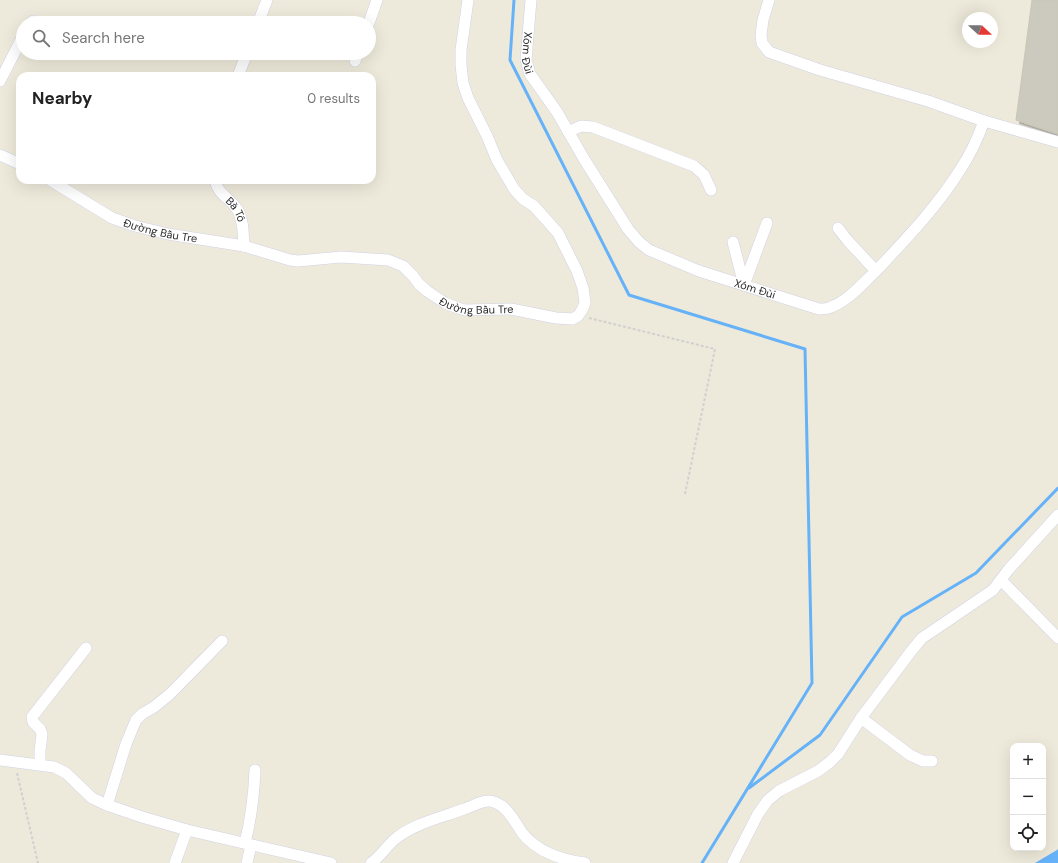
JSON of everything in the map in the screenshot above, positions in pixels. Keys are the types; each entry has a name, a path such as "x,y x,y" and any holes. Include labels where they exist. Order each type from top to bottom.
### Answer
{"street":[{"path":"261,16 267,0"},
{"path":"371,16 377,0"},
{"path":"468,0 461,50 463,83 468,98 497,160 514,189 523,199 534,206 558,234 565,246 583,288 585,303 578,316"},
{"name":"Xóm Đùi","path":"531,0 526,60 530,74 557,112 628,229 639,242 649,250 699,271 819,309 830,308 858,290 900,247 938,202 961,169 984,121"},
{"path":"769,0 763,20 761,35 762,43 769,52 820,70 928,102 984,121 1058,142"},
{"path":"0,81 16,50"},
{"path":"240,72 244,60"},
{"path":"568,132 581,126 593,127 677,158 694,166 704,175 711,190"},
{"path":"0,155 16,162"},
{"name":"Đường Bầu Tre","path":"57,184 112,218 126,224 168,234 244,246 290,260 298,261 354,257 388,260 398,263 408,270 419,284 427,291 445,303 465,310 511,309 566,319 572,319 578,316"},
{"name":"Bà Tô","path":"216,184 220,193 238,210 242,226 244,246"},
{"path":"744,285 767,223"},
{"path":"838,228 876,271"},
{"path":"733,242 744,285"},
{"path":"733,863 758,814 768,800 778,791 818,771 830,762 838,754 861,718 922,638 993,590 1009,569 1058,515"},
{"path":"1001,580 1058,638"},
{"path":"107,805 124,749 136,720 170,694 222,641"},
{"path":"40,764 42,734 40,729 33,722 32,717 86,648"},
{"path":"861,718 910,755 923,761 932,761"},
{"path":"0,760 54,767 66,773 92,798 142,818 187,830 331,863"},
{"path":"246,863 254,796 255,770"},
{"path":"371,863 395,840 411,828 441,816 465,809 479,802 490,801 503,807 524,835 535,846 549,854 585,863"},
{"path":"175,863 187,830"}],"path":[{"path":"578,316 716,350 685,494"},
{"path":"14,761 38,863"}],"water":[{"path":"1058,849 1058,863 1035,863 1057,850"}],"building":[{"path":"1032,0 1058,0 1058,134 1016,120"}],"waterway":[{"path":"514,0 510,60 629,295 805,349 812,683 702,863"},
{"path":"749,788 820,735 902,617 976,573 1058,488"}]}
